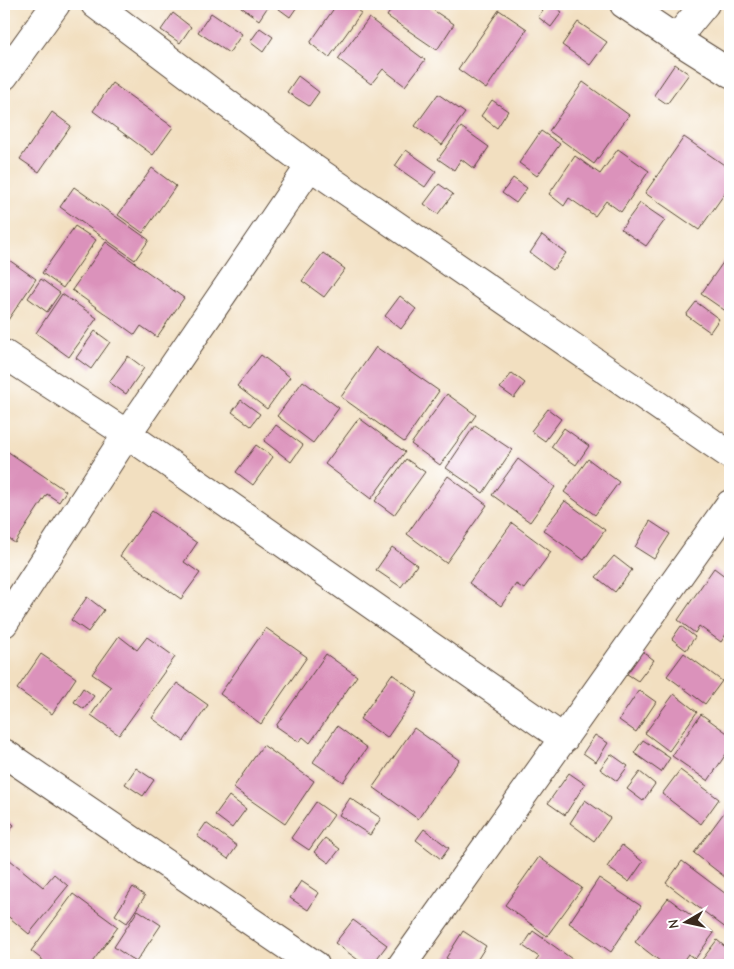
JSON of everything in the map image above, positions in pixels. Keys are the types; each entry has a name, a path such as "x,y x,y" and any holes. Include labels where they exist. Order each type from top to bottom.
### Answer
{"street":[{"path":"4,76 56,4"},
{"path":"95,4 310,166 730,455"},
{"path":"624,4 730,73"},
{"path":"676,39 705,4"},
{"path":"4,622 127,434 310,166"},
{"path":"4,354 127,434 564,739"},
{"path":"402,965 730,504"},
{"path":"4,753 315,965"}],"building":[{"path":"237,4 268,4 269,5 259,20"},
{"path":"276,4 299,4 290,17 275,6"},
{"path":"337,4 348,4 361,13 329,58 310,43"},
{"path":"395,4 424,4 454,24 437,50 387,16"},
{"path":"547,4 562,12 551,27 538,17"},
{"path":"499,10 527,29 486,89 458,69"},
{"path":"173,13 191,27 180,43 161,30"},
{"path":"211,13 242,34 229,53 198,32"},
{"path":"369,18 425,60 405,86 383,69 371,84 338,59"},
{"path":"578,22 607,42 590,65 562,45"},
{"path":"260,28 273,37 263,52 250,42"},
{"path":"675,64 689,74 667,104 654,95"},
{"path":"298,76 319,92 309,106 287,92"},
{"path":"583,82 629,115 594,164 549,131"},
{"path":"112,83 173,127 153,155 93,111"},
{"path":"438,94 465,113 442,145 415,126"},
{"path":"492,100 508,111 497,128 481,116"},
{"path":"52,112 71,126 39,172 20,159"},
{"path":"461,127 489,147 474,169 461,159 454,170 438,159"},
{"path":"541,131 560,144 537,176 519,163"},
{"path":"684,137 730,169 730,186 699,230 645,193"},
{"path":"618,149 649,171 621,212 606,201 595,216 569,198 564,206 549,194 575,156 600,174"},
{"path":"406,150 436,171 425,187 395,166"},
{"path":"152,168 176,186 143,233 118,215"},
{"path":"513,178 527,188 516,203 502,193"},
{"path":"439,184 453,194 438,214 424,204"},
{"path":"74,187 149,240 135,260 60,207"},
{"path":"640,203 665,220 646,246 621,229"},
{"path":"75,226 96,240 63,288 42,273"},
{"path":"542,235 566,253 553,270 530,253"},
{"path":"106,242 184,298 157,337 141,326 135,335 72,290"},
{"path":"323,253 345,269 324,297 302,281"},
{"path":"9,260 36,279 8,320 4,317 4,268"},
{"path":"724,261 730,265 730,314 701,294"},
{"path":"41,279 60,293 47,312 28,298"},
{"path":"62,294 97,318 69,357 36,333"},
{"path":"400,296 416,309 401,329 385,316"},
{"path":"696,302 719,319 710,332 686,315"},
{"path":"95,331 110,342 91,369 76,358"},
{"path":"376,347 439,391 404,442 341,397"},
{"path":"261,355 290,377 267,409 237,386"},
{"path":"128,356 144,368 126,394 109,382"},
{"path":"512,373 525,383 514,398 500,388"},
{"path":"303,381 339,408 313,443 277,416"},
{"path":"447,394 476,415 440,465 411,444"},
{"path":"241,400 260,414 251,426 232,412"},
{"path":"548,409 561,419 545,441 531,431"},
{"path":"359,418 405,452 371,499 325,464"},
{"path":"276,425 303,445 291,462 264,441"},
{"path":"475,425 512,450 483,493 446,468"},
{"path":"564,428 589,446 576,465 551,447"},
{"path":"256,445 273,457 253,485 236,472"},
{"path":"4,449 66,491 59,502 47,494 15,543 4,536"},
{"path":"406,459 425,472 394,515 375,501"},
{"path":"518,459 555,487 530,522 492,495"},
{"path":"588,459 619,482 595,515 564,492"},
{"path":"448,476 487,505 446,563 407,534"},
{"path":"565,501 605,530 584,560 543,530"},
{"path":"152,511 197,543 184,562 200,573 181,599 120,556"},
{"path":"650,521 670,534 654,559 635,547"},
{"path":"512,523 551,552 524,589 516,584 501,606 469,583"},
{"path":"392,547 417,565 401,587 376,570"},
{"path":"614,556 632,570 615,592 596,577"},
{"path":"714,568 730,580 730,628 721,642 699,626 695,633 678,620"},
{"path":"87,597 104,610 88,632 71,620"},
{"path":"681,626 695,637 686,650 672,639"},
{"path":"266,628 307,657 261,724 220,694"},
{"path":"119,636 137,650 147,637 175,657 119,735 91,715 111,687 92,674"},
{"path":"641,650 654,660 638,681 624,672"},
{"path":"684,653 722,681 705,704 667,676"},
{"path":"41,654 76,678 52,714 17,689"},
{"path":"326,654 357,676 310,743 303,737 299,742 276,726"},
{"path":"392,674 418,693 387,738 360,719"},
{"path":"177,683 208,705 184,741 152,718"},
{"path":"83,688 94,696 84,709 74,702"},
{"path":"639,690 656,702 636,732 619,720"},
{"path":"674,694 697,712 669,751 645,733"},
{"path":"701,714 730,735 730,748 708,781 672,756"},
{"path":"337,726 367,748 343,782 313,762"},
{"path":"414,728 459,760 418,819 373,787"},
{"path":"595,735 608,743 596,762 583,753"},
{"path":"643,740 670,758 661,772 634,753"},
{"path":"263,745 314,781 285,824 233,788"},
{"path":"611,754 628,766 617,781 600,769"},
{"path":"136,768 154,780 143,796 125,784"},
{"path":"680,770 719,799 701,824 662,794"},
{"path":"640,772 655,784 643,801 627,789"},
{"path":"569,773 585,784 565,815 548,803"},
{"path":"229,796 246,809 232,828 215,815"},
{"path":"350,798 381,818 370,835 339,815"},
{"path":"585,800 610,818 594,841 570,823"},
{"path":"316,802 334,815 309,850 291,838"},
{"path":"726,810 730,813 730,881 694,853"},
{"path":"4,817 14,825 4,839"},
{"path":"206,823 237,846 228,859 197,836"},
{"path":"424,829 449,848 441,859 416,840"},
{"path":"325,838 340,849 329,863 314,852"},
{"path":"622,845 643,862 629,882 607,867"},
{"path":"4,855 43,887 54,874 68,886 29,934 4,913"},
{"path":"539,857 582,888 547,936 505,905"},
{"path":"682,861 730,897 730,924 727,929 666,883"},
{"path":"599,878 641,906 611,952 569,923"},
{"path":"301,881 319,893 308,910 290,898"},
{"path":"133,887 145,896 127,923 115,915"},
{"path":"73,894 118,927 90,965 49,965 31,951"},
{"path":"668,898 714,933 695,959 688,954 680,965 665,965 635,942"},
{"path":"138,910 161,925 136,962 114,947"},
{"path":"353,920 387,945 372,965 365,965 335,943"},
{"path":"463,931 486,946 474,965 457,965 446,958"},
{"path":"533,931 579,964 533,965 539,957 523,946"},
{"path":"717,940 730,951 730,955 723,965 698,965"}]}
